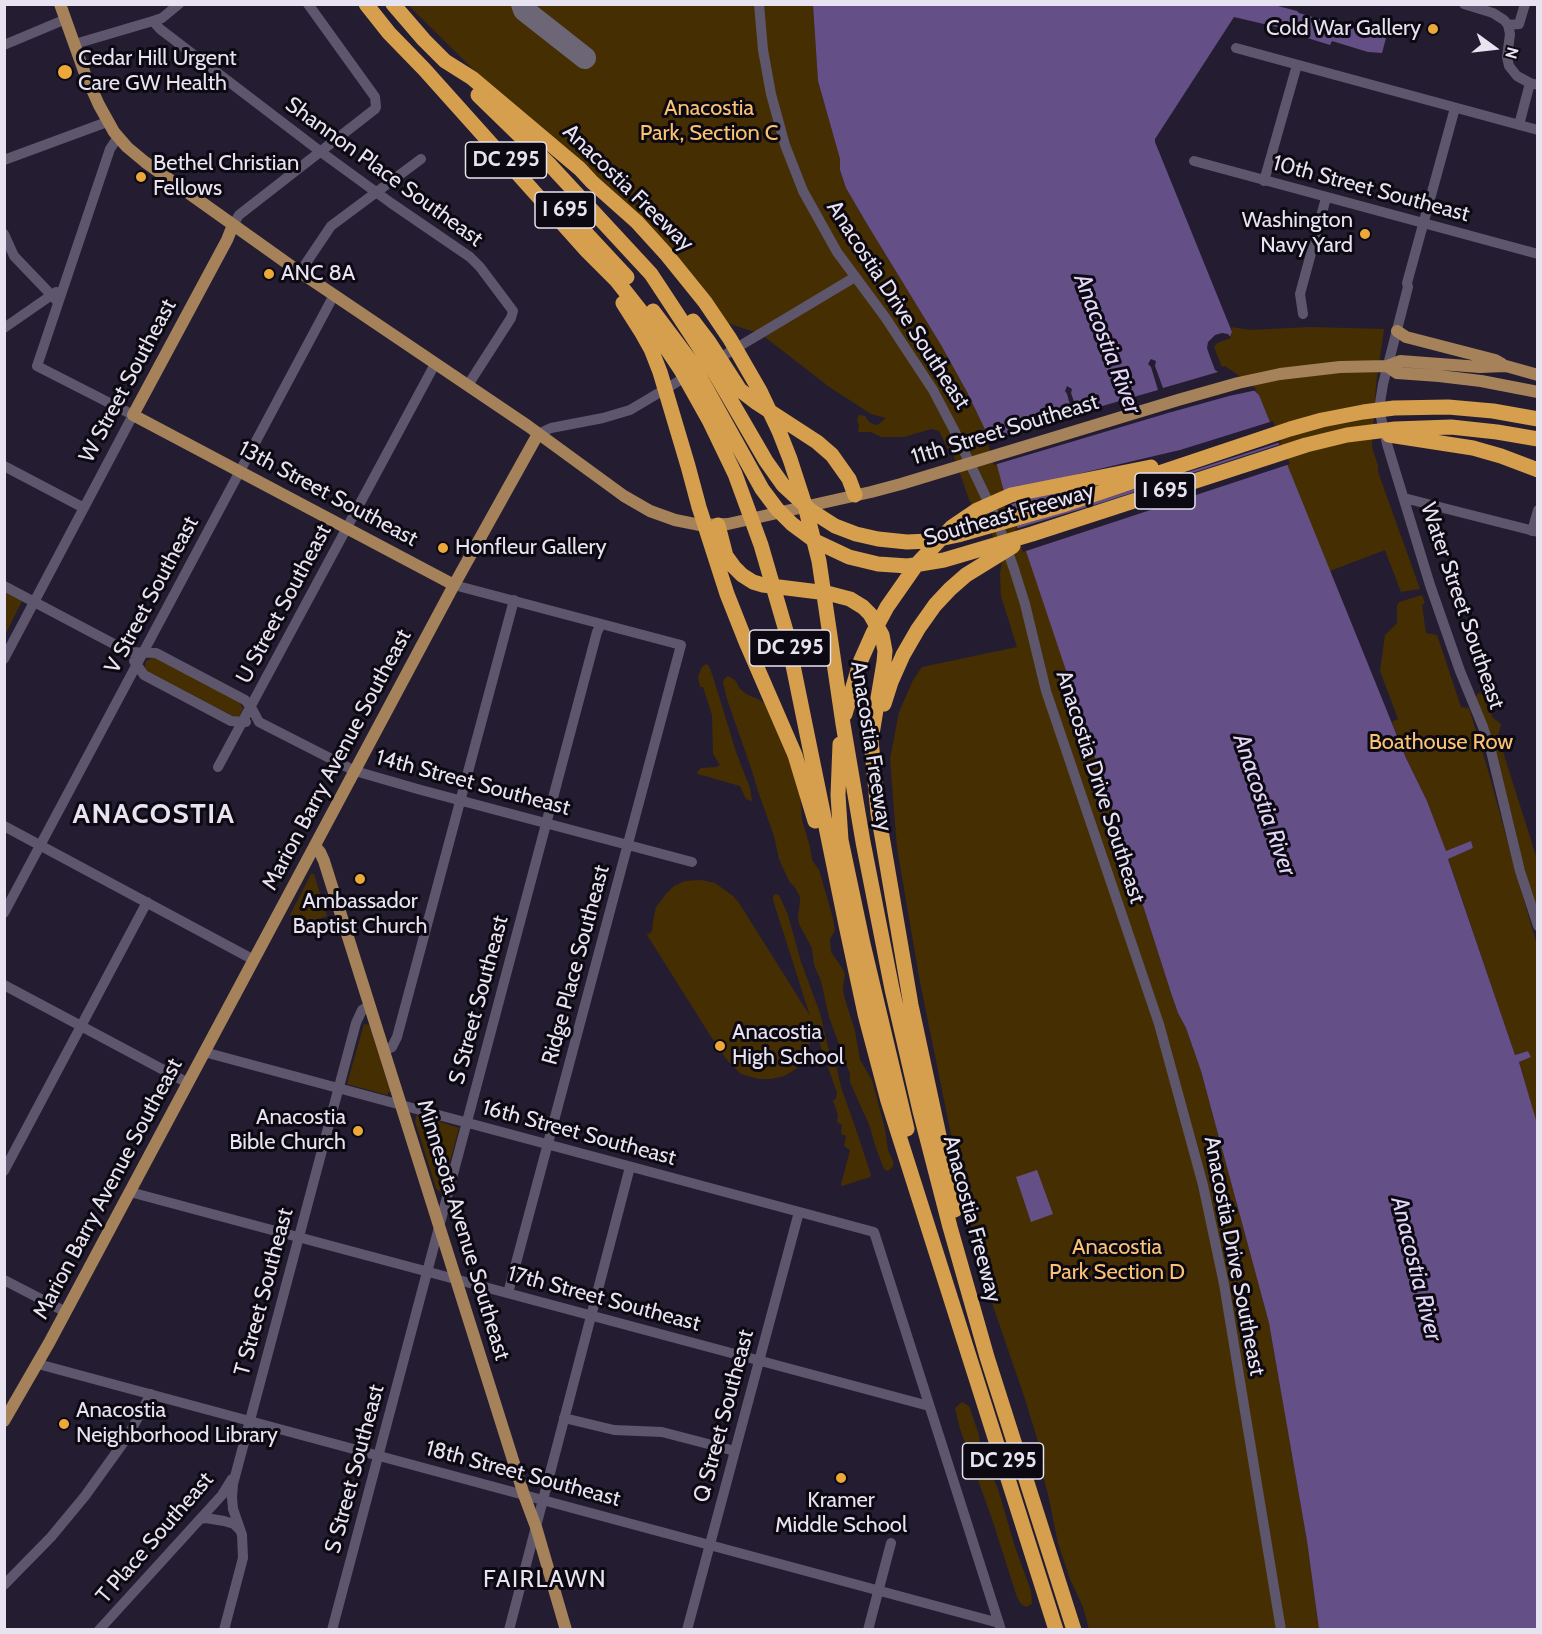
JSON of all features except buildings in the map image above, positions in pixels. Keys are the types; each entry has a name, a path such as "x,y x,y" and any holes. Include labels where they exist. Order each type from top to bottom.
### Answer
{"highway":[{"name":"Anacostia Freeway","path":"366,4 389,33 617,281 647,319 697,358 709,377 713,426 735,474 773,582 797,680 846,925 888,1101 1056,1629"},
{"name":"Anacostia Freeway","path":"393,4 445,61 472,78 580,169 631,217 677,266 722,327 753,377 773,418 793,466 822,575 858,817 917,1102 987,1357 1074,1629"},
{"name":"I 695","path":"445,61 551,166 692,321 697,358"},
{"name":"I 695","path":"424,69 456,98 597,244 697,358"},
{"path":"587,251 651,349 731,564 742,575 757,583 833,594 850,599 867,610 880,631 884,645 884,662 871,740 876,799 891,898 915,1025 987,1357"},
{"path":"697,358 709,377 740,390 810,437 832,455 849,479 855,495"},
{"name":"Southeast Freeway","path":"709,377 774,473 799,501 829,522 856,534 900,542 937,540 988,527 1066,504 1329,418 1394,408 1440,407 1478,409 1538,419"},
{"name":"Southeast Freeway","path":"709,377 751,469 770,501 784,517 815,541 849,557 893,565 930,563 996,550 1032,534 1297,448 1366,432 1397,433"},
{"path":"1478,409 1512,407 1538,409"},
{"path":"1397,433 1421,427 1467,428 1538,439"},
{"path":"1397,433 1473,448 1537,470"},
{"path":"948,1292 882,1031 839,824 838,772 843,724 852,689 867,647 887,607 917,564 946,532 977,510 1018,493 1209,456"},
{"path":"718,524 737,619 795,754 846,925"},
{"path":"876,799 875,754 879,725 889,689 903,655 922,623 945,594 996,550"}],"main road":[{"path":"60,4 92,90 107,122 127,147 233,225 468,385 620,493 655,513 682,522 718,524"},
{"name":"W Street Southeast","path":"134,415 233,225"},
{"path":"1397,331 1406,337 1495,360 1506,366"},
{"name":"11th Street Southeast","path":"718,524 901,484 1199,394 1238,383 1290,373 1340,367 1387,366 1400,361 1480,367 1506,366 1538,375"},
{"name":"11th Street Southeast","path":"1387,366 1397,373 1481,381 1538,392"},
{"name":"13th Street Southeast","path":"134,415 454,585"},
{"name":"Marion Barry Avenue Southeast","path":"4,1420 38,1364 454,585 538,434"},
{"name":"Minnesota Avenue Southeast","path":"315,846 324,861 403,1106 566,1629"}],"street":[{"path":"75,44 162,18 179,4"},
{"name":"W Street Southeast","path":"233,225 239,215 375,109 377,104 375,97 308,4"},
{"name":"Anacostia Drive Southeast","path":"759,4 768,81 785,145 797,176 831,242 896,333 933,390 1001,532 1025,604 1046,691 1159,1024 1192,1140 1218,1252 1281,1629"},
{"path":"1464,4 1493,13 1508,25 1509,66 1517,76 1534,84 1519,125"},
{"path":"1508,25 1519,24 1525,4"},
{"path":"4,45 66,19"},
{"name":"Shannon Place Southeast","path":"153,21 160,29 321,152 475,262 513,311 511,318 468,385"},
{"path":"1236,48 1538,130"},
{"path":"1264,181 1297,65"},
{"name":"Water Street Southeast","path":"1455,108 1407,283 1408,287 1380,394 1380,414 1430,585 1491,751 1520,871 1538,926"},
{"path":"4,160 107,122"},
{"path":"4,328 55,299 63,287 110,149 118,137"},
{"path":"300,272 332,226 421,159"},
{"name":"10th Street Southeast","path":"1194,161 1538,254"},
{"path":"1303,314 1300,294 1326,198"},
{"path":"4,234 14,256 55,299"},
{"path":"538,434 555,427 603,418 630,410 855,277"},
{"name":"V Street Southeast","path":"4,913 334,295"},
{"name":"13th Street Southeast","path":"55,299 37,366 134,415"},
{"name":"U Street Southeast","path":"218,767 435,364"},
{"name":"W Street Southeast","path":"4,658 134,415"},
{"path":"4,466 84,508"},
{"path":"1404,498 1535,531 1538,510"},
{"name":"13th Street Southeast","path":"454,585 681,645"},
{"path":"4,586 129,652 156,652 244,700 251,707 259,722 231,721 144,675 129,652"},
{"path":"384,1051 394,1044 397,1037 514,600"},
{"name":"S Street Southeast","path":"336,1629 378,1456 601,624"},
{"name":"Ridge Place Southeast","path":"508,1293 681,645"},
{"name":"14th Street Southeast","path":"259,722 355,771 692,862"},
{"path":"4,826 254,960"},
{"path":"4,1171 147,903"},
{"path":"4,985 188,1083"},
{"name":"T Street Southeast","path":"224,1629 243,1558 242,1540 232,1498 237,1469 357,1018 369,1005"},
{"name":"16th Street Southeast","path":"204,1052 874,1232 929,1406"},
{"path":"508,1629 630,1167"},
{"name":"17th Street Southeast","path":"130,1192 929,1406"},
{"name":"Q Street Southeast","path":"687,1629 799,1212"},
{"path":"4,1280 66,1312"},
{"name":"18th Street Southeast","path":"38,1364 879,1590 1000,1626"},
{"path":"4,1585 51,1537 90,1490 126,1439 151,1394"},
{"path":"929,1406 1000,1626"},
{"path":"564,1418 614,1430 662,1432 735,1451"},
{"name":"T Place Southeast","path":"99,1629 222,1495 237,1469"},
{"path":"200,1519 224,1521 234,1524 240,1530"},
{"path":"868,1629 891,1543"}],"green space":[{"name":"Anacostia Park Section D","path":"408,5 813,5 818,81 846,188 941,345 991,442 1171,993 1201,1071 1269,1323 1307,1541 1319,1629 1089,1629 1083,1607 1070,1579 1058,1543 1040,1466 1045,1464 993,1306 950,1155 955,1154 920,982 897,848 890,759 899,712 913,680 922,667 1017,647 1001,596 1002,562 986,516 970,502 952,451 949,451 939,431 931,429 904,437 881,437 871,432 859,432 857,419 859,415 865,416 875,425 886,418 871,414 828,386 761,334 727,323 645,221 483,79"},
{"path":"1231,327 1250,330 1310,327 1384,329 1376,385 1372,447 1378,472 1420,589 1401,592 1385,550 1330,571 1385,705 1299,497 1259,395 1217,365 1210,346 1232,332"},
{"path":"5,592 22,601 5,635"},
{"name":"Boathouse Row","path":"1422,595 1425,603 1422,605 1426,633 1437,635 1461,707 1469,708 1537,945 1537,1127 1519,1061 1531,1057 1528,1051 1515,1055 1448,858 1473,848 1471,842 1446,852 1427,801 1392,722 1398,719 1380,671 1385,635 1397,623 1399,602"},
{"path":"154,657 239,702 243,708 240,715 238,717 231,715 147,671 146,661"},
{"path":"706,664 713,677 736,752 750,788 752,801 746,799 740,786 697,772 701,768 720,765 713,754 712,715 698,677 702,667"},
{"path":"728,676 735,680 746,694 765,704 781,736 800,793 802,820 812,860 819,870 833,918 835,931 830,939 831,952 845,974 844,996 855,1031 860,1060 872,1080 888,1150 893,1161 893,1166 888,1171 883,1167 870,1127 850,1082 850,1074 829,1017 821,981 814,965 812,948 799,924 800,897 789,881 779,859 774,836 727,699 723,683"},
{"path":"1478,693 1482,694 1493,718 1501,724 1498,736 1537,859 1537,913 1515,827 1476,697"},
{"path":"311,874 314,874 327,916 306,923 290,915"},
{"path":"701,880 715,883 739,903 810,1016 773,900 775,894 779,895 788,915 801,962 820,1013 828,1047 836,1065 870,1177 841,1185 850,1150 844,1146 846,1136 841,1134 842,1125 837,1122 838,1115 833,1100 836,1099 837,1093 813,1024 809,1048 796,1069 784,1076 771,1079 759,1079 741,1074 727,1060 710,1035 647,935 652,931 656,907 666,894 674,886 685,881"},
{"path":"364,1024 369,1025 371,1031 390,1091 387,1095 347,1084"},
{"path":"420,1115 459,1128 441,1191 436,1188 415,1121 416,1116"},
{"path":"962,1402 969,1406 979,1435 980,1448 998,1489 1031,1591 1032,1604 1026,1607 1017,1597 960,1429 955,1408"}],"water":[{"name":"Anacostia River","path":"813,5 1274,5 1379,34 1386,38 1382,53 1368,52 1332,41 1330,45 1298,35 1298,32 1234,17 1155,142 1232,332 1230,336 1215,340 1210,346 1217,365 1259,395 1446,851 1471,841 1473,848 1448,859 1515,1055 1528,1051 1531,1057 1519,1062 1538,1127 1537,1629 1319,1629 1307,1541 1269,1323 1201,1071 1171,993 1108,796 1003,488 991,442 941,345 846,188 818,81"},
{"path":"1037,1170 1053,1214 1031,1222 1016,1177"}],"pier":[{"path":"1228,334 1231,338 1217,343 1214,347 1222,367 1225,366 1257,390 1168,413 994,465 987,441 1073,415 1065,391 1067,386 1072,389 1071,393 1078,413 1158,390 1148,364 1151,359 1156,361 1155,366 1163,388 1218,372 1215,370 1207,348 1208,342 1215,335"},
{"path":"1273,421 1281,442 1014,527 1008,512 1086,487 1037,496 1006,506 1001,492 1180,450"},
{"path":"1281,444 1290,464 1023,552 1015,529"}],"taxiway":[{"path":"522,4 524,10 585,58"}],"place":[{"name":"Cold War Gallery","path":"1433,29"},
{"name":"Cedar Hill Urgent Care GW Health","path":"65,72"},
{"name":"Bethel Christian Fellows","path":"141,177"},
{"name":"Washington Navy Yard","path":"1365,234"},
{"name":"ANC 8A","path":"269,274"},
{"name":"Honfleur Gallery","path":"443,548"},
{"name":"Ambassador Baptist Church","path":"360,879"},
{"name":"Anacostia High School","path":"720,1046"},
{"name":"Anacostia Bible Church","path":"358,1131"},
{"name":"Anacostia Neighborhood Library","path":"64,1424"},
{"name":"Kramer Middle School","path":"841,1478"}],"district":[{"name":"ANACOSTIA","path":"154,815"},
{"name":"FAIRLAWN","path":"545,1580"}],"park label":[{"name":"Anacostia Park, Section C","path":"709,122"}]}
